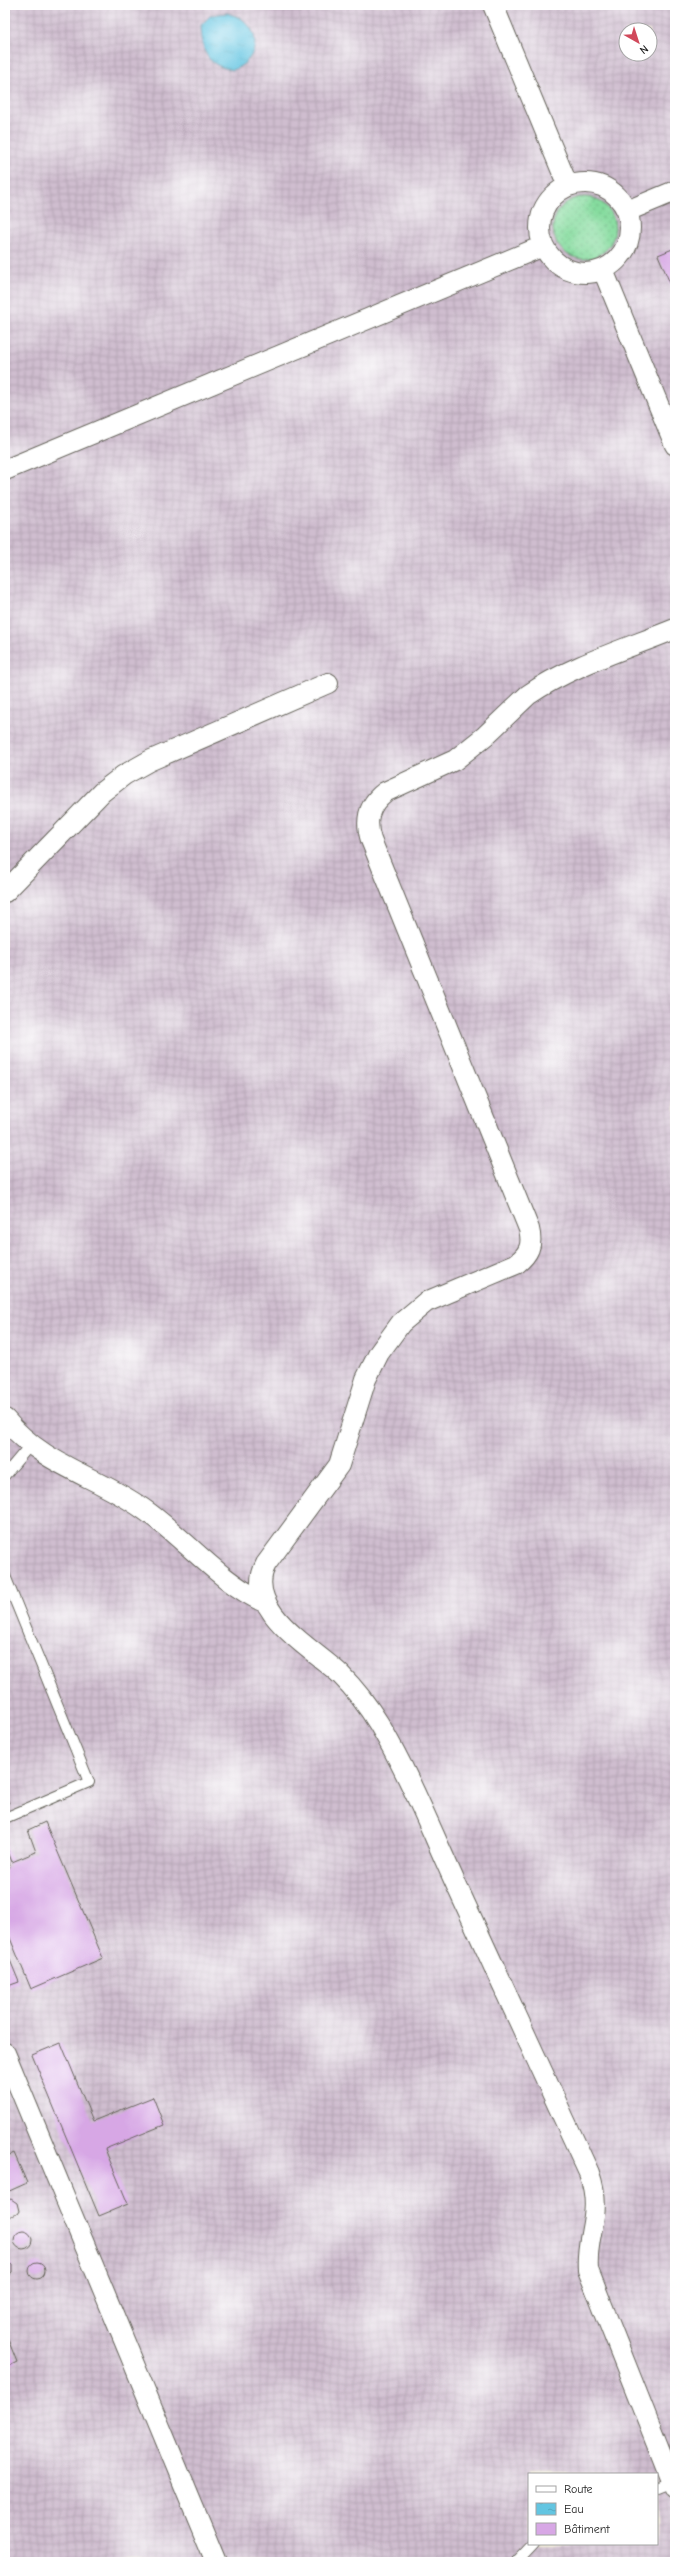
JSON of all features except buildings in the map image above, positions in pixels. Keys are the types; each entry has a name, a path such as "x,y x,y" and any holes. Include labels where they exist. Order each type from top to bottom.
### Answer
{"street":[{"path":"493,5 568,186"},
{"path":"584,183 600,185 618,197 627,211 630,227 628,243 620,257 603,270 583,274 568,270 555,263 543,246 539,230 544,208 554,195 568,186 584,183"},
{"path":"627,211 675,191"},
{"path":"5,470 543,246"},
{"path":"603,270 675,445"},
{"path":"668,2487 588,2270 588,2253 596,2201 589,2173 404,1771 382,1730 357,1693 340,1674 278,1621 264,1602 260,1586 262,1571 339,1465 366,1379 379,1353 393,1333 410,1314 426,1302 516,1264 526,1255 532,1243 529,1229 370,840 368,824 370,810 378,797 385,792 444,767 465,753 528,695 539,687 559,676 675,629"},
{"path":"5,892 102,792 124,775 149,761 328,683"},
{"path":"5,1419 31,1444 61,1465 136,1504 164,1524 242,1591 264,1602"},
{"path":"5,2053 216,2562"}],"lane":[{"path":"5,1475 31,1444"},
{"path":"5,1576 89,1782 5,1818"},
{"path":"517,2562 533,2545"}],"shaded area":[{"path":"5,5 675,5 675,2562 5,2562"}],"green space":[{"path":"584,197 596,200 606,206 612,216 615,228 612,240 606,250 596,256 584,259 572,256 562,250 556,240 553,228 556,216 562,206 572,200"}],"water":[{"path":"227,13 242,19 249,26 255,40 252,54 247,61 233,70 216,65 207,55 202,42 201,25 211,15"}]}
